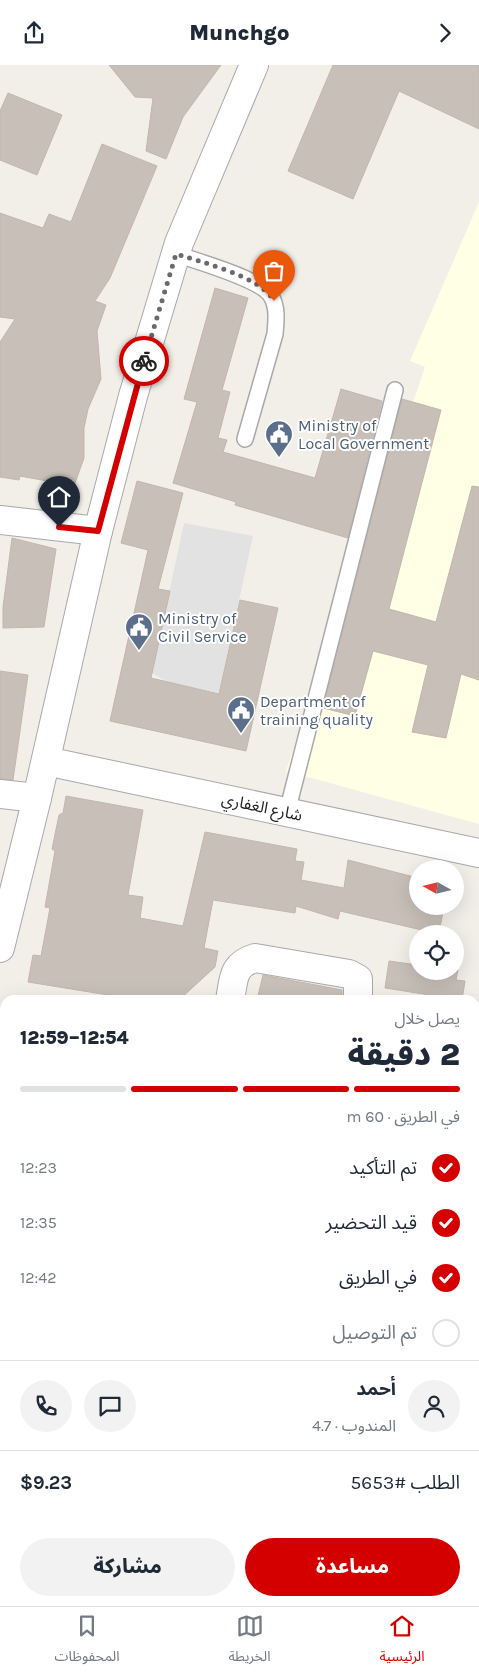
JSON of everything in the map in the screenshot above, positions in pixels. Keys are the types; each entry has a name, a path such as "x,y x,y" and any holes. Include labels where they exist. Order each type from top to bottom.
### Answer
{"street":[{"path":"0,948 46,761 98,531 133,396 176,254 254,65"},
{"path":"0,521 98,531"},
{"name":"شارع الغفاري","path":"46,761 479,853"},
{"path":"0,794 37,798"},
{"path":"231,995 236,973 243,962 255,958 350,974 358,979 358,995"}],"lane":[{"path":"176,254 239,277 265,289 274,301 275,334 245,439"},
{"path":"287,812 395,390"}],"shaded area":[{"path":"479,202 479,824 286,771 425,367 410,361"},
{"path":"184,523 253,536 219,693 170,683 152,673"}],"building":[{"path":"109,65 221,65 183,117 166,159 146,151 153,98 135,97"},
{"path":"333,65 479,65 479,129 399,91 353,199 288,171"},
{"path":"8,93 62,115 37,175 0,160 0,111"},
{"path":"102,144 157,166 110,278 95,301 106,305 97,331 101,379 88,409 84,428 84,458 74,486 20,476 19,480 0,477 0,342 15,319 0,317 0,213 43,228 49,214 71,222"},
{"path":"215,288 248,298 222,390 230,392 218,438 227,440 223,452 315,478 341,389 382,401 348,538 235,505 236,502 173,483 197,402 184,399"},
{"path":"402,399 441,410 389,609 436,622 472,486 479,487 479,680 461,674 446,738 412,732 428,665 373,651 355,716 323,708"},
{"path":"137,481 183,493 158,589 170,591 151,678 219,694 240,600 278,608 246,751 110,721 148,550 121,543"},
{"path":"12,538 56,549 44,627 3,628 3,607"},
{"path":"0,671 28,675 13,780 0,779"},
{"path":"66,796 143,810 128,895 143,897 140,918 183,926 205,832 297,849 295,861 304,862 301,880 344,888 348,860 409,876 409,915 442,915 441,925 409,925 409,927 340,911 338,919 296,906 295,913 213,900 204,948 218,951 215,967 184,995 108,995 28,982 33,955 41,956 50,908 45,907 55,851 52,849 59,815 63,813"},
{"path":"389,961 409,964 409,980 465,981 463,995 430,995 385,988"},
{"path":"263,975 342,990 342,995 258,995"}],"way so far":[{"path":"144,361 176,254 231,273 265,289 274,301"}],"place":[{"name":"Ministry of Local Government","path":"279,458"},
{"name":"Ministry of Civil Service","path":"139,651"},
{"name":"Department of training quality","path":"241,734"}],"route":[{"path":"59,527 98,531 144,361"}]}
